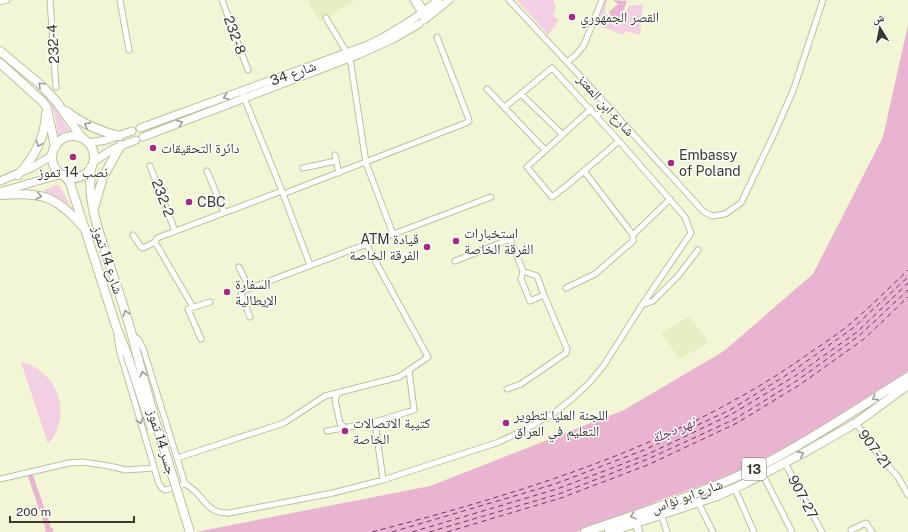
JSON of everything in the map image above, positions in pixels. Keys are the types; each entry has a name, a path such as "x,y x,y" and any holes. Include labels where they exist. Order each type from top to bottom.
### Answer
{"main road":[{"name":"شارع 34","path":"422,17 438,0"},
{"name":"شارع 34","path":"140,128 243,95 349,56 422,17 448,0"},
{"path":"0,51 41,85 76,119 96,130 119,136"},
{"path":"0,63 38,96 47,108 55,166 64,175"},
{"name":"شارع 34","path":"143,137 243,95"},
{"path":"60,105 93,151 92,165"},
{"path":"18,174 30,160 39,144 45,126 47,108"},
{"path":"0,181 45,161 61,140 78,136 85,140 106,140 132,131"},
{"path":"0,194 64,175 73,177 82,176 107,152 136,140"},
{"path":"92,212 103,177 121,145"},
{"name":"شارع 14 تموز","path":"92,165 90,196 92,212 136,351"},
{"name":"شارع 14 تموز","path":"64,175 70,183 117,329 127,354"},
{"path":"0,194 20,193 38,195 56,202 71,213 85,231"},
{"name":"جسر 14 تموز","path":"136,351 154,417 190,532"},
{"name":"جسر 14 تموز","path":"127,354 185,532"},
{"name":"شارع ابو نؤاس","path":"585,532 686,498 766,463 799,445 908,377"},
{"name":"شارع ابو نؤاس","path":"609,532 734,489 763,475 856,423 908,385"},
{"path":"636,523 639,532"}],"street":[{"path":"0,2 7,0"},
{"name":"232-4","path":"50,0 56,87"},
{"path":"120,0 129,50"},
{"name":"232-8","path":"222,0 248,70"},
{"path":"413,0 422,17"},
{"path":"418,0 422,17"},
{"name":"شارع ابن المعتز","path":"509,0 703,211 712,216 725,214 741,203 793,90 823,0"},
{"path":"567,62 576,55 584,45 602,0"},
{"path":"326,18 349,56 366,163 393,234"},
{"path":"132,235 143,248 155,242 156,238 224,212 340,173 466,124 468,121 437,37"},
{"path":"117,329 119,349 159,484 166,490 185,484 192,487 206,504 221,514 333,493 383,480 499,442 554,413 590,382 604,365 642,304 691,234 685,217 670,199 591,109 552,68 505,107"},
{"path":"487,89 545,150"},
{"path":"521,94 562,134"},
{"path":"243,95 283,192 310,266"},
{"path":"596,116 607,105"},
{"path":"591,109 527,167 552,197 619,141"},
{"path":"303,168 336,158 340,173"},
{"name":"232-2","path":"150,166 175,231"},
{"path":"207,171 224,212"},
{"path":"566,288 595,274 633,241 633,235 584,171"},
{"path":"250,317 241,292 249,288 491,197"},
{"path":"633,235 670,199"},
{"path":"455,261 510,240 524,271 537,276 567,346 566,353 521,384 507,389"},
{"path":"155,242 192,307"},
{"path":"177,458 284,422 325,396 399,377 428,357 366,244"},
{"path":"642,304 653,301 678,276 698,250"},
{"path":"239,267 249,288"},
{"path":"524,271 521,279 530,301 544,295"},
{"path":"201,339 188,309 210,302"},
{"path":"132,335 138,339 143,348 185,484"},
{"path":"327,431 375,422 414,410 410,370"},
{"path":"338,393 335,396 335,400 340,423 345,428"},
{"path":"375,422 383,480"},
{"name":"907-21","path":"856,423 880,457 898,477 908,495"},
{"path":"0,479 69,463 83,462 126,470 154,468"},
{"name":"907-27","path":"785,463 822,532"},
{"path":"763,475 792,532"},
{"path":"734,489 754,532"},
{"path":"698,502 713,532"},
{"path":"661,514 667,532"},
{"path":"851,530 866,523 872,532"}],"shaded area":[{"path":"307,0 356,0 320,22"},
{"path":"517,0 553,0 556,6 553,16 559,20 548,35"},
{"path":"604,0 607,0 606,14 619,20 624,16 629,6 643,4 640,35 625,31 624,35 595,24"},
{"path":"50,101 72,135 63,136 59,140 55,115"},
{"path":"55,185 59,185 70,205 43,191"},
{"path":"689,316 709,342 680,359 661,333"},
{"path":"21,362 34,367 45,375 53,385 58,396 60,421 56,433 48,444"}],"water":[{"path":"613,0 627,1 621,16 618,18 611,16 609,12 618,4"},
{"name":"نهر دجلة","path":"908,25 908,371 777,456 723,481 702,485 655,502 624,517 576,532 196,532 430,486 624,410 724,351 813,274 883,137"},
{"path":"31,469 51,528 53,528 54,532 52,530 52,532 44,532 46,530 26,470"}],"ferry route":[{"path":"372,532 429,517 544,482 600,462 709,414 761,385 836,335 865,311 908,270"},
{"path":"392,532 555,484 644,450 730,410 793,371 853,328 908,277"},
{"path":"412,532 557,489 646,455 732,414 795,376 857,332 908,283"},
{"path":"429,532 559,494 648,459 735,419 798,380 860,335 908,290"},
{"path":"447,532 561,498 650,464 737,423 801,384 864,339 908,297"}],"place":[{"name":"القصر الجمهوري","path":"572,17"},
{"name":"دائرة التحقيقات","path":"153,148"},
{"name":"نصب 14 تموز","path":"73,157"},
{"name":"Embassy of Poland","path":"671,163"},
{"name":"CBC","path":"189,202"},
{"name":"استخبارات الفرقة الخاصة","path":"456,241"},
{"name":"ATM قيادة الفرقة الخاصة","path":"427,247"},
{"name":"السفارة الإيطالية","path":"227,292"},
{"name":"اللجنة العليا لتطوير التعليم في العراق","path":"506,423"},
{"name":"كتيبة الاتصالات الخاصة","path":"345,431"}]}
